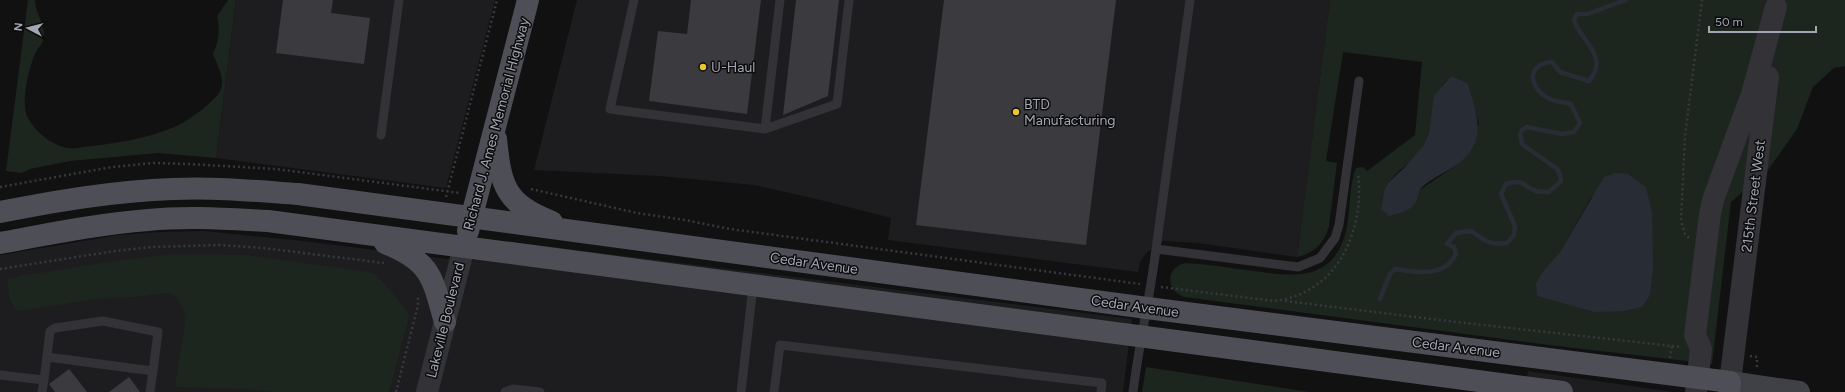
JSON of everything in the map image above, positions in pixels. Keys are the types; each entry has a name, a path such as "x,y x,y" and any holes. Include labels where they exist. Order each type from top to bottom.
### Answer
{"main road":[{"name":"Richard J. Ames Memorial Highway","path":"464,247 528,0"},
{"path":"495,124 501,178 508,192 518,203 532,214 571,231"},
{"name":"Cedar Avenue","path":"0,212 105,194 200,188 232,189 474,207 571,231 1148,308 1668,374 1697,385 1799,392"},
{"path":"0,243 97,226 166,219 200,218 268,222 360,233 407,252 427,269 435,286 444,322"},
{"name":"Cedar Avenue","path":"360,233 1562,392"}],"street":[{"path":"1697,385 1701,349 1695,335 1713,200 1752,94 1777,4"},
{"name":"215th Street West","path":"1730,387 1777,4"},
{"name":"Lakeville Boulevard","path":"426,392 464,247"}],"lane":[{"path":"381,135 399,0"},
{"path":"634,0 610,109 765,129 837,104 849,0"},
{"path":"765,129 780,0"},
{"path":"1133,392 1141,336 1152,286 1190,0"},
{"path":"1156,249 1298,267 1320,258 1335,238 1339,225 1359,81"},
{"path":"740,392 753,286"},
{"path":"42,392 50,331 58,328 103,321 158,332 150,392"},
{"path":"774,392 780,345 1102,383 1101,392"},
{"path":"47,356 153,372"},
{"path":"0,375 44,380"},
{"path":"505,392 513,389 540,392"}],"path":[{"path":"474,207 447,190 497,0"},
{"path":"1702,0 1685,136 1681,221 1685,234 1689,238 1707,240"},
{"path":"508,192 517,186 637,213 685,220 730,229 1274,301 1304,294 1316,286 1329,273 1349,246 1355,230 1359,208 1360,190 1358,168"},
{"path":"0,269 153,247 219,245 263,248 384,263 390,266"},
{"path":"1281,300 1456,322 1672,346 1668,374"}],"shaded area":[{"path":"28,0 35,0 36,9 43,26 44,38 35,54 26,86 25,104 28,118 35,129 50,141 68,148 78,148 129,140 162,132 184,122 207,106 218,94 222,85 220,71 213,54 217,45 218,36 217,16 228,0 236,0 216,158 158,153 70,161 30,169 22,173 6,171"},
{"path":"236,0 495,0 446,188 216,158"},
{"path":"577,0 1330,0 1297,257 1198,243 1163,241 1146,253 1140,262 1138,272 888,240 891,218 754,185 660,176 534,170"},
{"path":"1330,0 1845,0 1845,66 1834,68 1813,87 1797,129 1768,170 1731,202 1712,364 1549,345 1184,297 1178,294 1171,284 1171,274 1174,269 1185,263 1294,275 1317,270 1327,264 1336,254 1346,232 1351,186 1356,168 1363,167 1367,171 1415,135 1422,62 1343,52 1326,161 1337,163 1329,226 1322,242 1314,250 1297,257","holes":["1451,76 1468,83 1479,124 1455,166 1421,189 1381,209 1387,185 1423,146 1430,128 1438,94 1443,85","1592,196 1566,303 1538,296 1544,270 1560,252"]},
{"path":"1451,76 1468,83 1475,107 1478,128 1473,148 1466,157 1455,166 1421,188 1416,202 1411,208 1404,212 1389,216 1381,209 1384,191 1388,183 1405,167 1423,146 1429,133 1434,96"},
{"path":"1615,173 1628,174 1646,187 1652,213 1653,269 1650,295 1642,307 1625,311 1595,312 1537,296 1536,283 1544,270 1560,252 1604,177"},
{"path":"204,231 303,241 472,262 479,238 1132,319 1123,392 0,392 0,255 119,235"},
{"path":"175,254 245,255 375,274 407,311 409,317 389,392 273,392 248,389 177,387 175,385 185,323 184,312 175,296 167,293 135,297 95,299 21,311 15,309 10,300 7,279 108,262"},
{"path":"1146,367 1309,392 1142,392"},
{"path":"1528,371 1673,392 1525,392"}],"building":[{"path":"283,0 333,0 331,13 370,18 364,64 276,53"},
{"name":"U-Haul","path":"691,0 761,0 747,114 649,101 658,31 687,34"},
{"name":"U-Haul","path":"796,0 839,0 828,96 783,115"},
{"name":"BTD Manufacturing","path":"944,0 1116,0 1086,245 916,225"},
{"path":"69,369 87,392 55,392 49,384"},
{"path":"129,377 140,392 109,392"}],"waterway":[{"path":"1380,299 1390,274 1395,269 1412,272 1429,272 1445,267 1456,254 1454,247 1447,244 1456,233 1471,231 1484,240 1492,243 1507,243 1514,235 1515,226 1501,194 1506,184 1517,182 1536,191 1549,192 1561,181 1557,169 1522,144 1520,134 1522,130 1527,127 1562,134 1574,132 1580,123 1571,104 1555,101 1543,95 1534,83 1534,72 1537,67 1552,62 1560,72 1589,81 1595,72 1595,57 1592,49 1574,20 1577,14 1587,14 1626,0"}],"place":[{"name":"U-Haul","path":"703,67"},
{"name":"BTD Manufacturing","path":"1016,112"}]}
